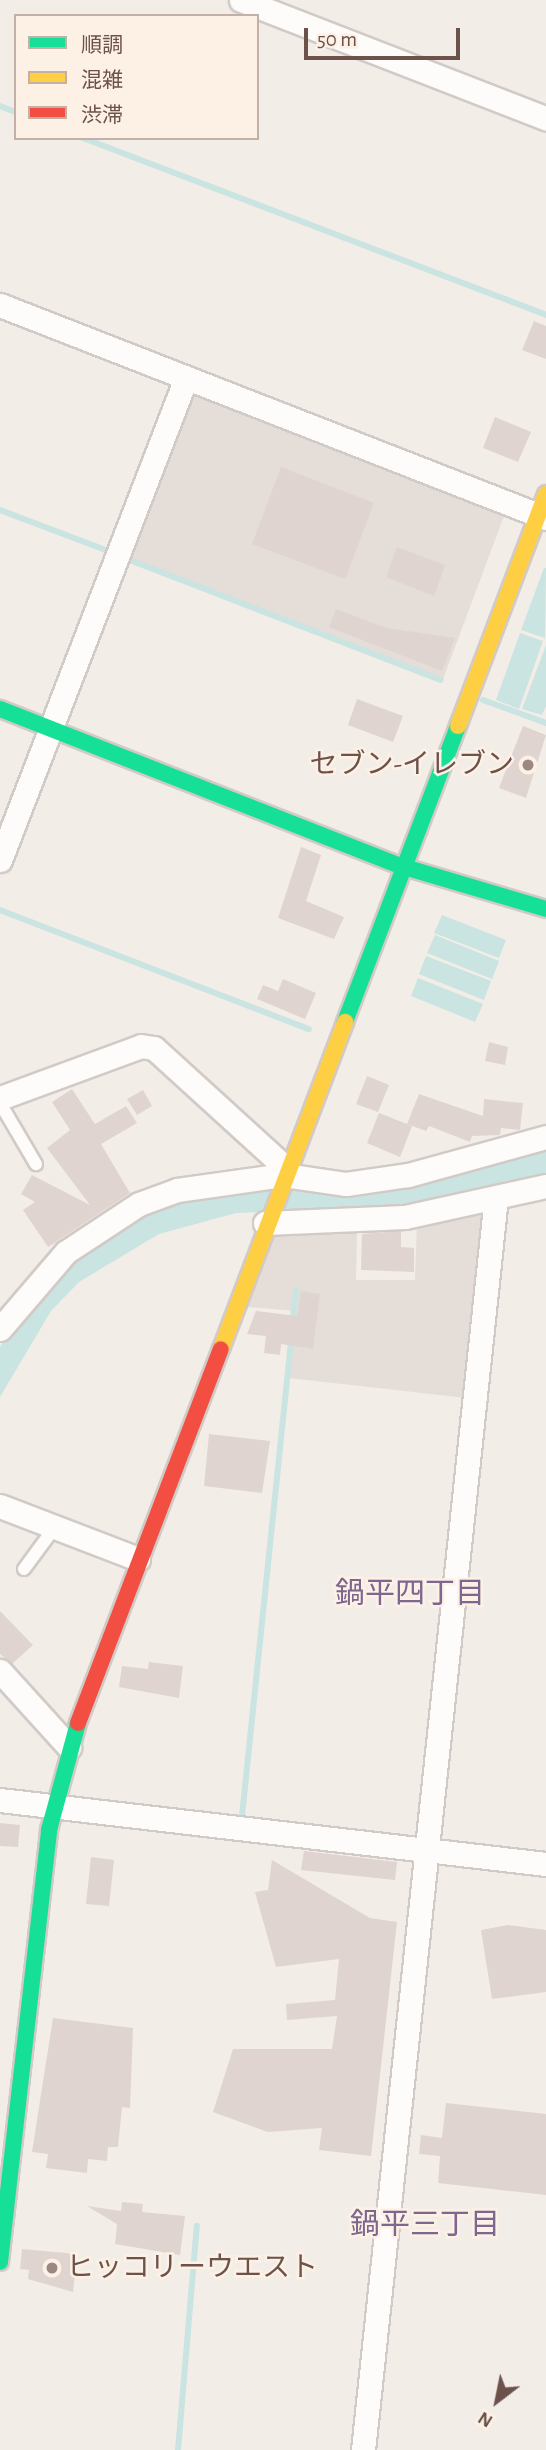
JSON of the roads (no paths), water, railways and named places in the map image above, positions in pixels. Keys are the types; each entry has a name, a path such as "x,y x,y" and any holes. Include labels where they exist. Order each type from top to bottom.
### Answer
{"street":[{"path":"241,0 546,118"},
{"path":"0,305 186,378 543,509 401,866 69,1747 54,1806 0,2262"},
{"path":"0,860 53,729 186,378"},
{"path":"0,709 401,866 546,909"},
{"path":"0,1098 141,1046 154,1048 284,1176"},
{"path":"0,1329 66,1252 139,1204 220,1180 284,1176 359,1183 546,1137"},
{"path":"267,1220 405,1217 546,1186"},
{"path":"363,2450 496,1198"},
{"path":"0,1506 138,1559"},
{"path":"0,1671 69,1747"},
{"path":"0,1800 427,1853 546,1864"}],"lane":[{"path":"0,1103 36,1164"},
{"path":"24,1569 55,1527"}],"water":[{"path":"546,568 545,638 521,630"},
{"path":"520,633 543,641 519,709 496,700"},
{"path":"546,645 546,706 542,715 522,709"},
{"path":"442,915 506,940 499,958 434,933"},
{"path":"435,935 499,961 492,979 427,953"},
{"path":"426,956 491,981 484,1000 419,974"},
{"path":"418,978 483,1004 475,1022 411,996"},
{"path":"546,1151 546,1176 417,1206 236,1213 159,1234 79,1282 51,1311 0,1397 0,1347 25,1307 61,1267 126,1222 208,1194 271,1185 351,1193 392,1189"}],"waterway":[{"path":"0,106 14,111"},
{"path":"88,140 546,315"},
{"path":"0,510 106,550"},
{"path":"127,559 440,680"},
{"path":"483,700 546,723"},
{"path":"0,910 309,1029"},
{"path":"292,1324 296,1289"},
{"path":"242,1816 291,1338"},
{"path":"178,2450 197,2226"}],"place":[{"name":"セブン-イレブン","path":"528,765"},
{"name":"ヒッコリーウエスト","path":"52,2268"}],"district":[{"name":"鍋平四丁目","path":"410,1594"},
{"name":"鍋平三丁目","path":"425,2225"}]}
